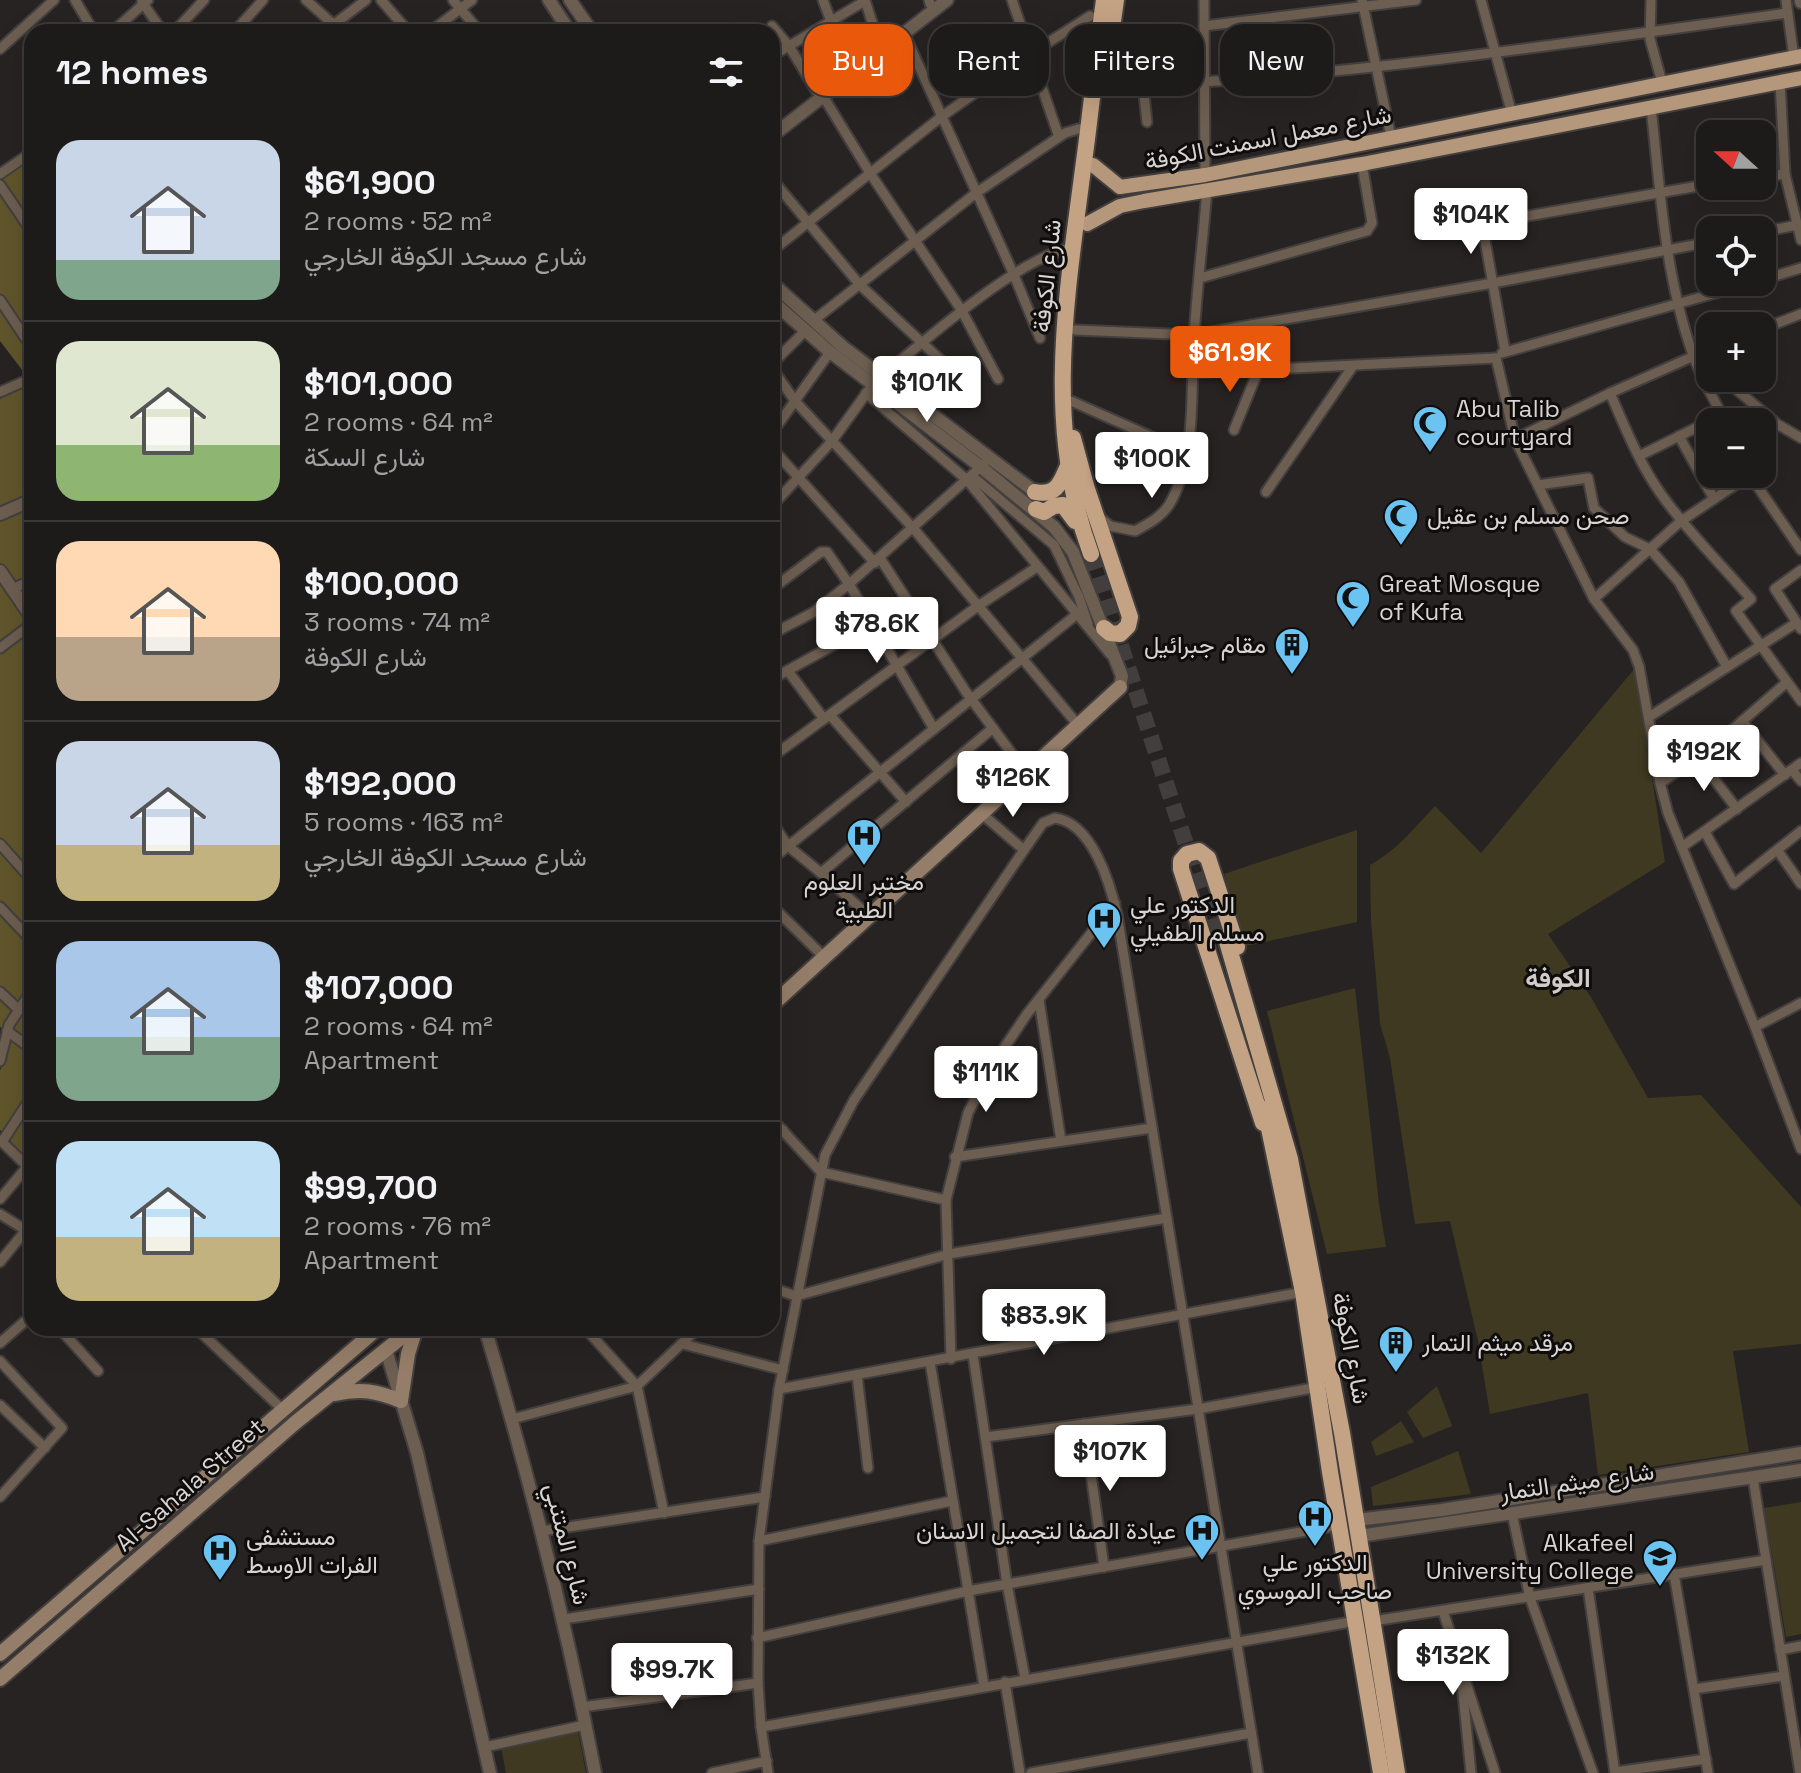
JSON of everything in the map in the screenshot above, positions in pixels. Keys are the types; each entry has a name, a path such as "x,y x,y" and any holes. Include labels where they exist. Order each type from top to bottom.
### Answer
{"highway":[{"name":"شارع الكوفة","path":"1093,551 1067,466 1061,375 1073,248 1104,0"},
{"name":"شارع الكوفة","path":"1112,24 1116,0"},
{"name":"شارع الكوفة","path":"1093,551 1073,438 1071,401 1075,330 1102,96"},
{"path":"1073,438 1094,512 1130,617 1128,626 1120,634 1097,630"},
{"path":"1035,492 1045,494 1053,491 1061,483 1067,466"},
{"path":"1036,509 1044,512 1054,506 1067,507 1093,551"},
{"path":"1194,852 1201,852 1208,858 1254,1001 1280,1093 1281,1146 1259,1113 1181,869 1183,857 1194,852"},
{"name":"شارع الكوفة","path":"1222,940 1281,1146 1339,1471 1352,1527 1381,1773"},
{"name":"شارع الكوفة","path":"1281,1146 1319,1387 1334,1434"},
{"name":"شارع الكوفة","path":"1365,1621 1397,1773"}],"main road":[{"name":"شارع معمل اسمنت الكوفة","path":"1087,224 1120,206 1364,142 1663,86 1797,57"},
{"name":"شارع معمل اسمنت الكوفة","path":"1120,187 1206,182 1366,163 1801,78"},
{"path":"1389,137 1383,147 1389,158"},
{"path":"1364,142 1371,150 1366,163"},
{"path":"1093,165 1120,187 1112,194 1114,202 1120,206"},
{"path":"780,994 1120,687"},
{"name":"Al-Sahala Street","path":"0,1654 369,1336"},
{"name":"Al-Sahala Street","path":"0,1679 296,1422 404,1336"},
{"path":"332,1394 355,1389 377,1391 401,1401 412,1336"},
{"path":"16,1640 29,1655"}],"street":[{"path":"28,24 54,0"},
{"path":"75,0 89,24"},
{"path":"182,24 204,0"},
{"path":"241,24 263,0"},
{"path":"306,0 325,24"},
{"path":"333,24 366,0"},
{"path":"381,0 402,24"},
{"path":"453,0 473,24"},
{"path":"441,24 472,0"},
{"path":"549,0 565,24"},
{"path":"570,0 586,24"},
{"path":"823,0 832,24"},
{"path":"780,51 865,0 873,24"},
{"path":"913,26 947,0"},
{"path":"1012,0 1020,24"},
{"path":"1204,0 1204,24"},
{"path":"1094,512 1110,526 1122,530 1135,531 1155,520 1168,507 1188,453 1206,182 1204,26 1363,4 1416,0"},
{"path":"1481,0 1512,114"},
{"path":"1651,0 1650,31 1663,86"},
{"path":"1786,0 1797,57"},
{"path":"120,24 144,1 158,24"},
{"path":"904,24 932,1"},
{"path":"1363,4 1389,137"},
{"path":"1205,84 1375,67 1787,13"},
{"path":"1049,42 1090,16"},
{"path":"0,49 24,27"},
{"path":"780,35 804,69"},
{"path":"913,53 1040,338"},
{"path":"1780,82 1785,174 1801,240"},
{"path":"780,122 817,96"},
{"path":"780,129 818,96"},
{"path":"821,96 962,311 998,379"},
{"path":"780,245 971,96"},
{"path":"1045,96 1059,137"},
{"path":"1144,96 1147,122"},
{"path":"1651,107 1667,250 1694,356 1718,408"},
{"path":"780,357 809,326 976,193 1059,137 1072,130 1089,128"},
{"path":"0,174 24,158"},
{"path":"1200,278 1367,231 1372,223 1366,163"},
{"path":"1776,175 1785,174"},
{"path":"0,185 24,220"},
{"path":"1505,351 1482,224 1696,186"},
{"path":"780,189 860,285 960,378"},
{"path":"1776,229 1797,225"},
{"path":"1075,330 1194,335 1696,245"},
{"path":"780,498 832,441 873,385 923,341 1014,275 1055,251 1073,248"},
{"path":"1776,276 1801,268"},
{"path":"780,292 830,352 977,470 1054,545 1079,597 1115,659 1122,676 1120,687"},
{"path":"1192,373 1496,358 1505,351 1707,296"},
{"path":"0,300 24,336"},
{"path":"780,306 809,326 873,385 977,470 1036,509 1054,527 1073,552 1097,630"},
{"path":"1776,324 1801,314"},
{"path":"780,422 830,352"},
{"path":"1515,439 1694,356"},
{"path":"1496,358 1515,439 1594,599 1633,650 1639,666 1660,783 1682,847 1801,1149"},
{"path":"1266,492 1353,366"},
{"path":"1234,430 1258,371"},
{"path":"780,378 795,401 913,528 1078,725"},
{"path":"0,392 24,382"},
{"path":"1739,392 1777,424 1801,438"},
{"path":"1610,393 1659,491 1681,521 1751,599 1736,611 1801,701"},
{"path":"1071,401 1188,453"},
{"path":"1639,456 1696,429"},
{"path":"1679,436 1714,499"},
{"path":"780,458 878,560 1027,774"},
{"path":"977,470 1035,492"},
{"path":"780,630 814,612 849,584 977,470"},
{"path":"977,470 1037,567 1076,615 1097,630"},
{"path":"1538,485 1588,478 1594,508 1625,537 1650,549 1679,582 1727,667"},
{"path":"1594,599 1681,521 1730,488"},
{"path":"1759,488 1801,550"},
{"path":"0,514 24,504"},
{"path":"780,582 823,551 827,552 934,729"},
{"path":"780,751 978,606 1037,567"},
{"path":"1649,717 1760,645 1799,626 1775,589 1801,570"},
{"path":"0,571 24,606"},
{"path":"12,589 24,584"},
{"path":"780,852 1076,615"},
{"path":"780,675 872,624"},
{"path":"0,648 24,630"},
{"path":"788,671 906,802"},
{"path":"1660,783 1698,758 1787,682"},
{"path":"1742,721 1788,772 1801,781"},
{"path":"821,873 993,728"},
{"path":"1698,758 1737,809"},
{"path":"1682,847 1801,763"},
{"path":"981,813 1024,850"},
{"path":"768,1773 758,1683 759,1541 779,1389 825,1155 854,1100 1024,850 1047,820 1055,818 1067,821 1093,849 1103,865 1115,903 1258,1773"},
{"path":"1705,832 1734,884 1801,831"},
{"path":"780,834 788,846 869,916"},
{"path":"0,844 24,871"},
{"path":"1778,851 1801,884"},
{"path":"951,1359 946,1200 968,1113 992,1066 1115,903"},
{"path":"0,907 24,932"},
{"path":"780,914 824,957"},
{"path":"0,992 19,1010"},
{"path":"1039,1000 1061,1141"},
{"path":"0,1061 7,1031 24,1002"},
{"path":"1755,1027 1801,1003"},
{"path":"7,1031 24,1043"},
{"path":"24,1108 1,1141 24,1163"},
{"path":"780,1127 821,1172 946,1200"},
{"path":"955,1157 1152,1128"},
{"path":"780,1133 783,1130"},
{"path":"0,1199 24,1175"},
{"path":"0,1214 24,1229"},
{"path":"780,1291 796,1296 949,1254 1167,1218"},
{"path":"0,1262 24,1237"},
{"path":"779,1389 1303,1292"},
{"path":"0,1343 24,1322"},
{"path":"66,1336 98,1371"},
{"path":"204,1336 282,1409"},
{"name":"شارع المتنبي","path":"487,1336 564,1619 595,1773"},
{"path":"592,1336 637,1386 664,1513"},
{"path":"512,1419 637,1386 690,1336"},
{"path":"683,1344 783,1370"},
{"path":"386,1350 417,1453 490,1773"},
{"path":"973,1355 1007,1584 1025,1678"},
{"path":"0,1361 61,1424 60,1432 0,1497"},
{"path":"930,1362 984,1686"},
{"path":"857,1375 868,1468"},
{"path":"986,1437 1198,1409 1319,1387"},
{"path":"0,1405 45,1448"},
{"path":"1084,1424 1104,1567"},
{"name":"شارع ميثم التمار","path":"1352,1527 1801,1453"},
{"name":"شارع ميثم التمار","path":"1352,1527 1512,1513 1801,1470"},
{"path":"1753,1478 1800,1771"},
{"path":"1612,1483 1614,1498"},
{"path":"542,1531 765,1497"},
{"path":"759,1541 952,1501"},
{"path":"1512,1513 1530,1598 1593,1773"},
{"path":"757,1638 968,1591 1221,1545 1352,1527"},
{"path":"761,1727 1236,1641 1766,1560"},
{"path":"1674,1574 1708,1773"},
{"path":"1588,1588 1615,1773 1706,1759"},
{"path":"564,1619 759,1589"},
{"path":"1443,1611 1495,1773"},
{"path":"1780,1650 1801,1646"},
{"path":"1460,1664 1471,1773"},
{"path":"1694,1689 1784,1676"},
{"path":"1005,1682 1020,1773"},
{"path":"582,1707 758,1683"},
{"path":"485,1747 585,1725"},
{"path":"1031,1773 1251,1733"},
{"path":"712,1773 767,1761"}],"shaded area":[{"path":"24,159 24,372 0,341 0,177"},
{"path":"24,382 24,1156 0,1130 0,1071 10,1036 0,1027 0,399"},
{"path":"1635,668 1665,862 1548,934 1591,997 1648,1098 1701,1095 1801,1207 1801,1344 1733,1351 1749,1452 1598,1475 1588,1393 1490,1414 1478,1341 1450,1221 1415,1224 1390,1058 1380,1024 1371,921 1370,865 1397,846 1435,806 1481,853"},
{"path":"1357,830 1357,922 1246,946 1224,874"},
{"path":"1355,988 1386,1247 1327,1254 1267,1011"},
{"path":"1437,1386 1452,1426 1423,1438 1407,1412"},
{"path":"1401,1421 1414,1442 1376,1456 1371,1442"},
{"path":"1458,1451 1471,1494 1373,1506 1371,1487"},
{"path":"1801,1502 1801,1634 1786,1637 1764,1508"},
{"path":"578,1732 586,1773 506,1773 501,1747"}],"tunnel":[{"path":"1091,554 1218,942"}],"place":[{"name":"Abu Talib courtyard","path":"1430,454"},
{"name":"صحن مسلم بن عقيل","path":"1401,547"},
{"name":"Great Mosque of Kufa","path":"1353,629"},
{"name":"مقام جبرائيل","path":"1292,676"},
{"name":"مختبر العلوم الطبية","path":"864,867"},
{"name":"الدكتور علي مسلم الطفيلي","path":"1104,950"},
{"name":"مرقد ميثم التمار","path":"1396,1374"},
{"name":"الدكتور علي صاحب الموسوي","path":"1315,1548"},
{"name":"عيادة الصفا لتجميل الاسنان","path":"1202,1562"},
{"name":"مستشفى الفرات الاوسط","path":"220,1582"},
{"name":"Alkafeel University College","path":"1660,1588"}],"district":[{"name":"الكوفة","path":"1558,978"}]}
